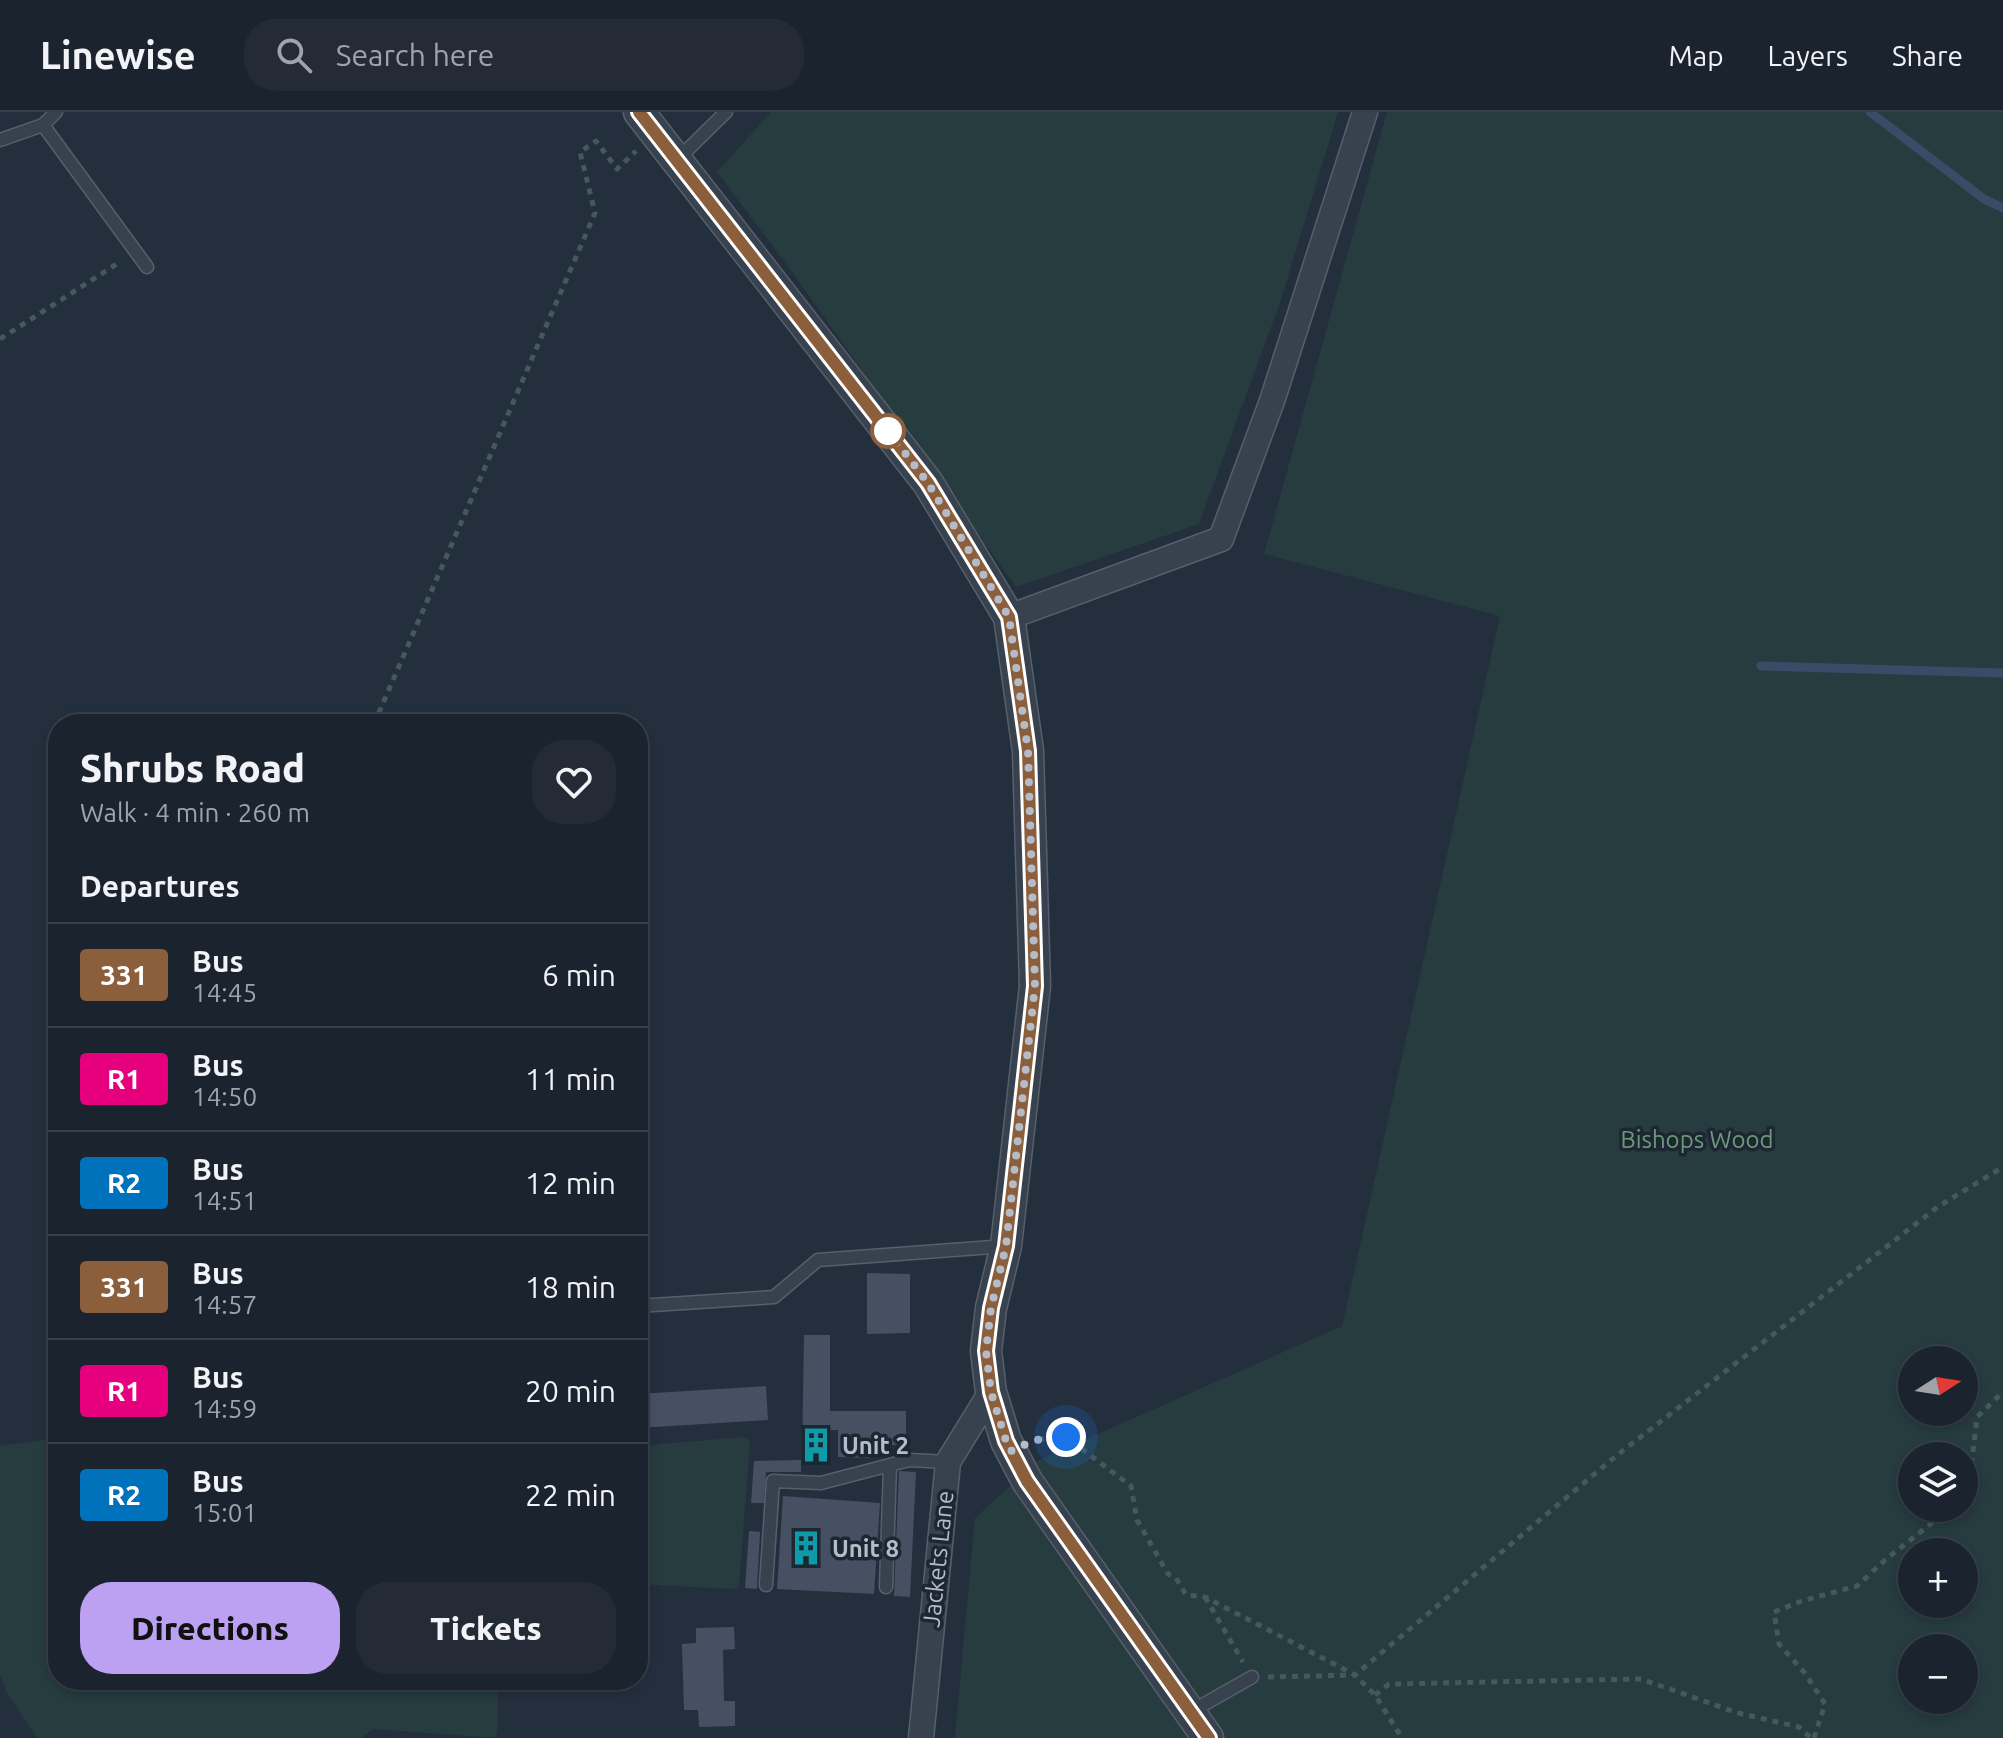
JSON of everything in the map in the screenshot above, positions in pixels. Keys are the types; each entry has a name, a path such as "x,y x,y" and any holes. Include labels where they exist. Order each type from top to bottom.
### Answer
{"street":[{"path":"1009,617 1221,539 1272,401 1365,112"},
{"path":"648,123 928,483 1009,617 1028,751 1035,986 1006,1246 991,1308 986,1351 991,1392 1006,1441 1027,1481 1192,1711 1208,1738"},
{"name":"Jackets Lane","path":"921,1738 948,1462 991,1392"}],"lane":[{"path":"0,140 43,125 56,112"},
{"path":"677,160 726,112"},
{"path":"43,125 147,267"},
{"path":"648,1305 774,1297 818,1260 1006,1246"},
{"path":"766,1585 773,1481 821,1483 909,1460 948,1462"},
{"path":"886,1587 890,1465"},
{"path":"1192,1711 1252,1677"}],"path":[{"path":"378,714 595,213 580,152 596,141 617,169 648,123"},
{"path":"0,339 136,252"},
{"path":"1205,1597 1252,1677 1355,1675 1616,1456 1939,1206 2003,1167"},
{"path":"1974,1442 1977,1417 2003,1392"},
{"path":"1011,1451 1031,1441 1066,1437 1121,1477 1131,1486 1137,1520 1168,1574 1176,1578 1186,1595 1205,1597 1355,1675 1375,1695 1402,1738"},
{"path":"1375,1695 1389,1684 1641,1679 1738,1713 1799,1727 1813,1738 1825,1704 1804,1672 1779,1644 1774,1612 1857,1586 1933,1522"}],"green space":[{"path":"771,112 1338,112 1281,300 1199,524 1016,587 787,265 717,172"},
{"name":"Bishops Wood","path":"1387,112 2003,112 2003,1738 955,1738 975,1518 1037,1461 1342,1326 1500,616 1264,554"},
{"path":"744,1437 750,1441 739,1587 648,1585 648,1445"},
{"path":"48,1439 48,1690 498,1690 497,1733 494,1737 482,1737 373,1729 361,1738 37,1738 6,1691 0,1674 0,1446"}],"building":[{"path":"867,1273 910,1274 910,1333 867,1334"},
{"path":"804,1335 830,1335 830,1411 906,1411 906,1445 860,1445 860,1448 870,1449 870,1458 838,1457 838,1430 829,1430 828,1459 802,1458"},
{"path":"766,1386 768,1420 648,1427 648,1393"},
{"path":"801,1460 801,1472 766,1472 764,1503 751,1503 754,1461"},
{"path":"899,1471 916,1472 910,1597 894,1596"},
{"path":"783,1496 880,1503 874,1594 777,1589"},
{"path":"749,1531 760,1532 757,1589 745,1588"},
{"path":"734,1627 735,1649 723,1650 724,1701 735,1701 735,1726 699,1727 698,1710 684,1710 682,1644 696,1643 696,1628"}],"waterway":[{"path":"1870,112 1984,199 2003,208"},
{"path":"1761,666 2003,673"}],"bus line":[{"name":"331","path":"639,112 928,483 1009,617 1028,751 1035,986 1006,1246 991,1308 986,1351 991,1392 1006,1441 1027,1481 1209,1738"}],"place":[{"name":"Unit 2","path":"816,1445"},
{"name":"Unit 8","path":"806,1548"}],"route":[{"path":"888,431 928,483 1009,617 1028,751 1035,986 1006,1246 991,1308 986,1351 991,1392 1011,1451 1031,1441 1066,1437"}]}
